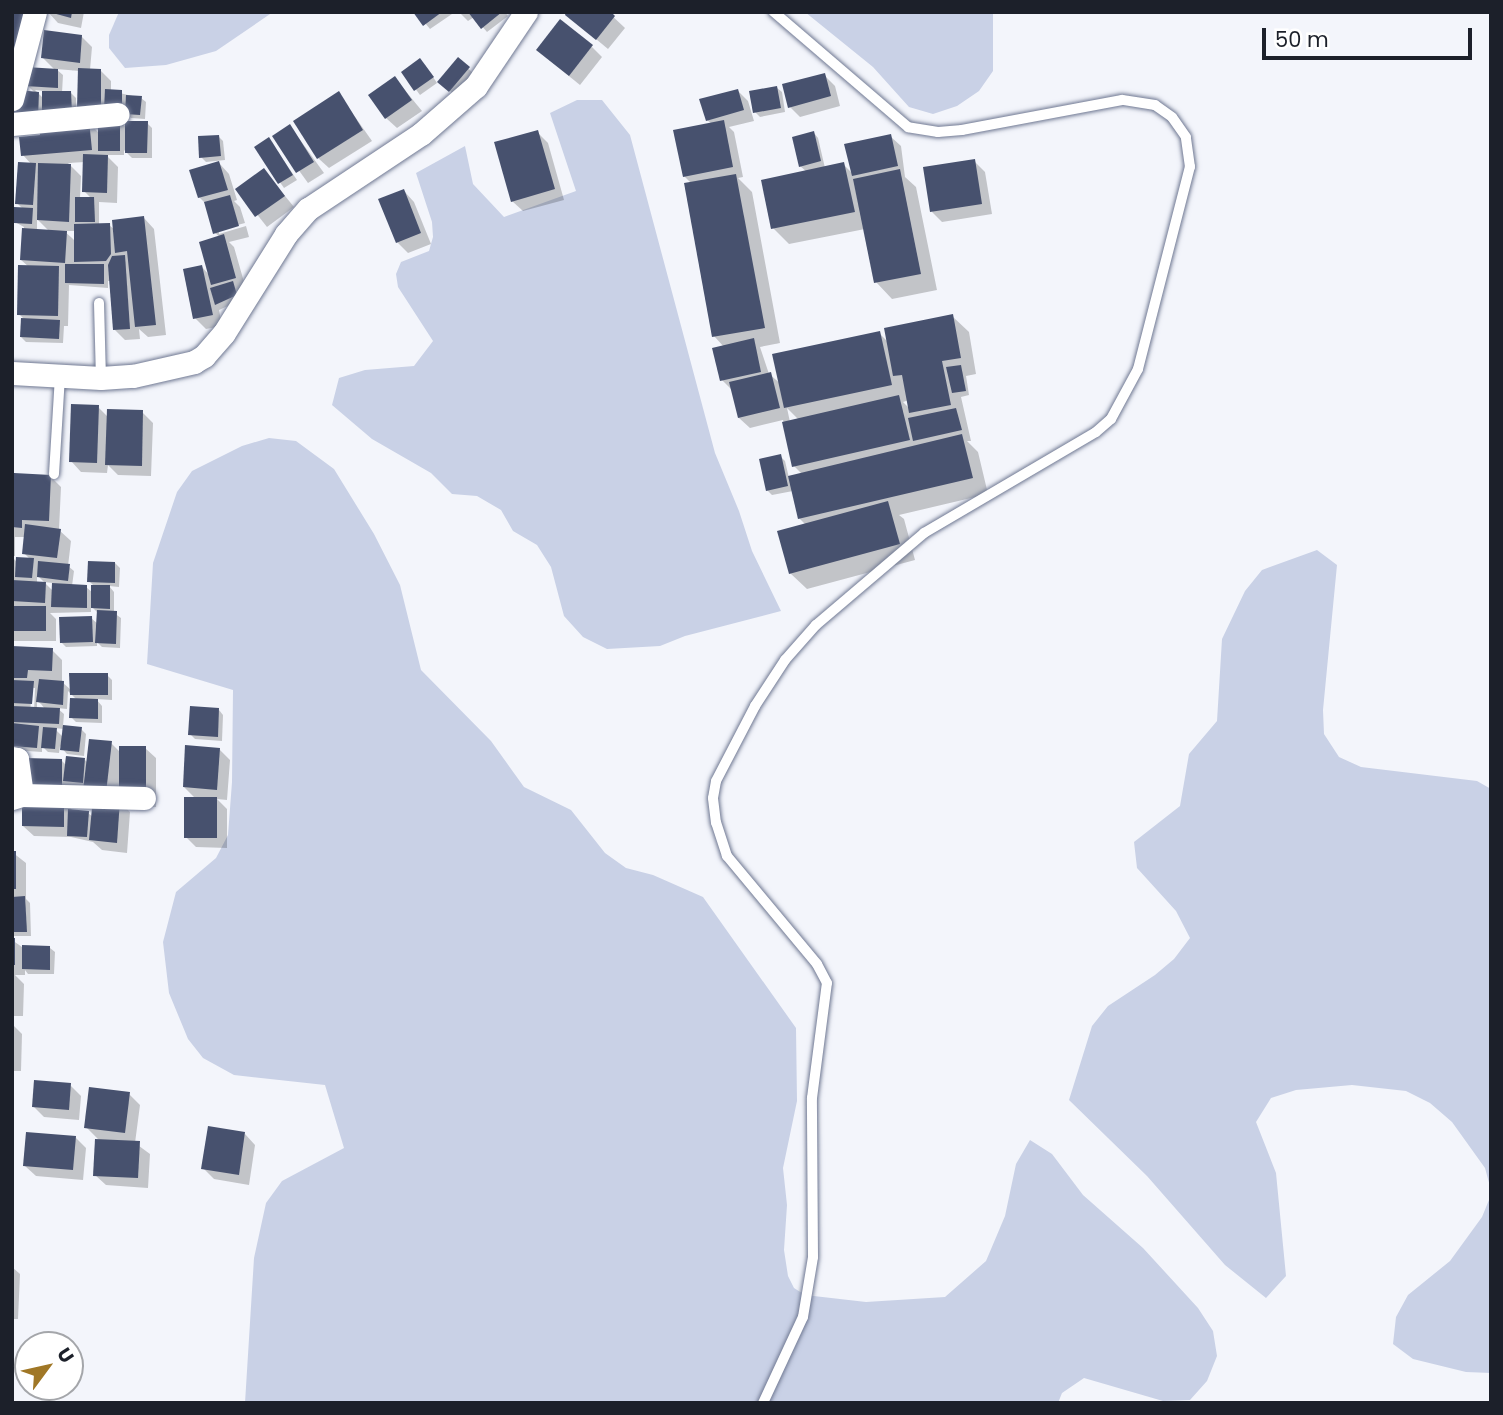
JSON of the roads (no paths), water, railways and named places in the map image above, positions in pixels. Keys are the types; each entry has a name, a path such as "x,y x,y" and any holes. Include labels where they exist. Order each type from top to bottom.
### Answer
{"street":[{"path":"12,99 35,12"},
{"path":"12,373 101,378 133,376 194,362 204,356 224,333 286,234 308,209 421,134 476,86 526,12"},
{"path":"12,124 118,114"},
{"path":"12,758 17,759 17,797 144,798"}],"lane":[{"path":"763,1403 803,1317 813,1258 812,1098 827,984 817,964 727,856 716,823 713,798 716,781 755,706 785,660 816,625 924,533 1096,432 1111,419 1138,369 1190,167 1186,137 1172,117 1155,105 1144,103 1122,100 962,130 938,132 908,127 774,12"},
{"path":"99,303 101,378"},
{"path":"54,474 60,375"}]}
